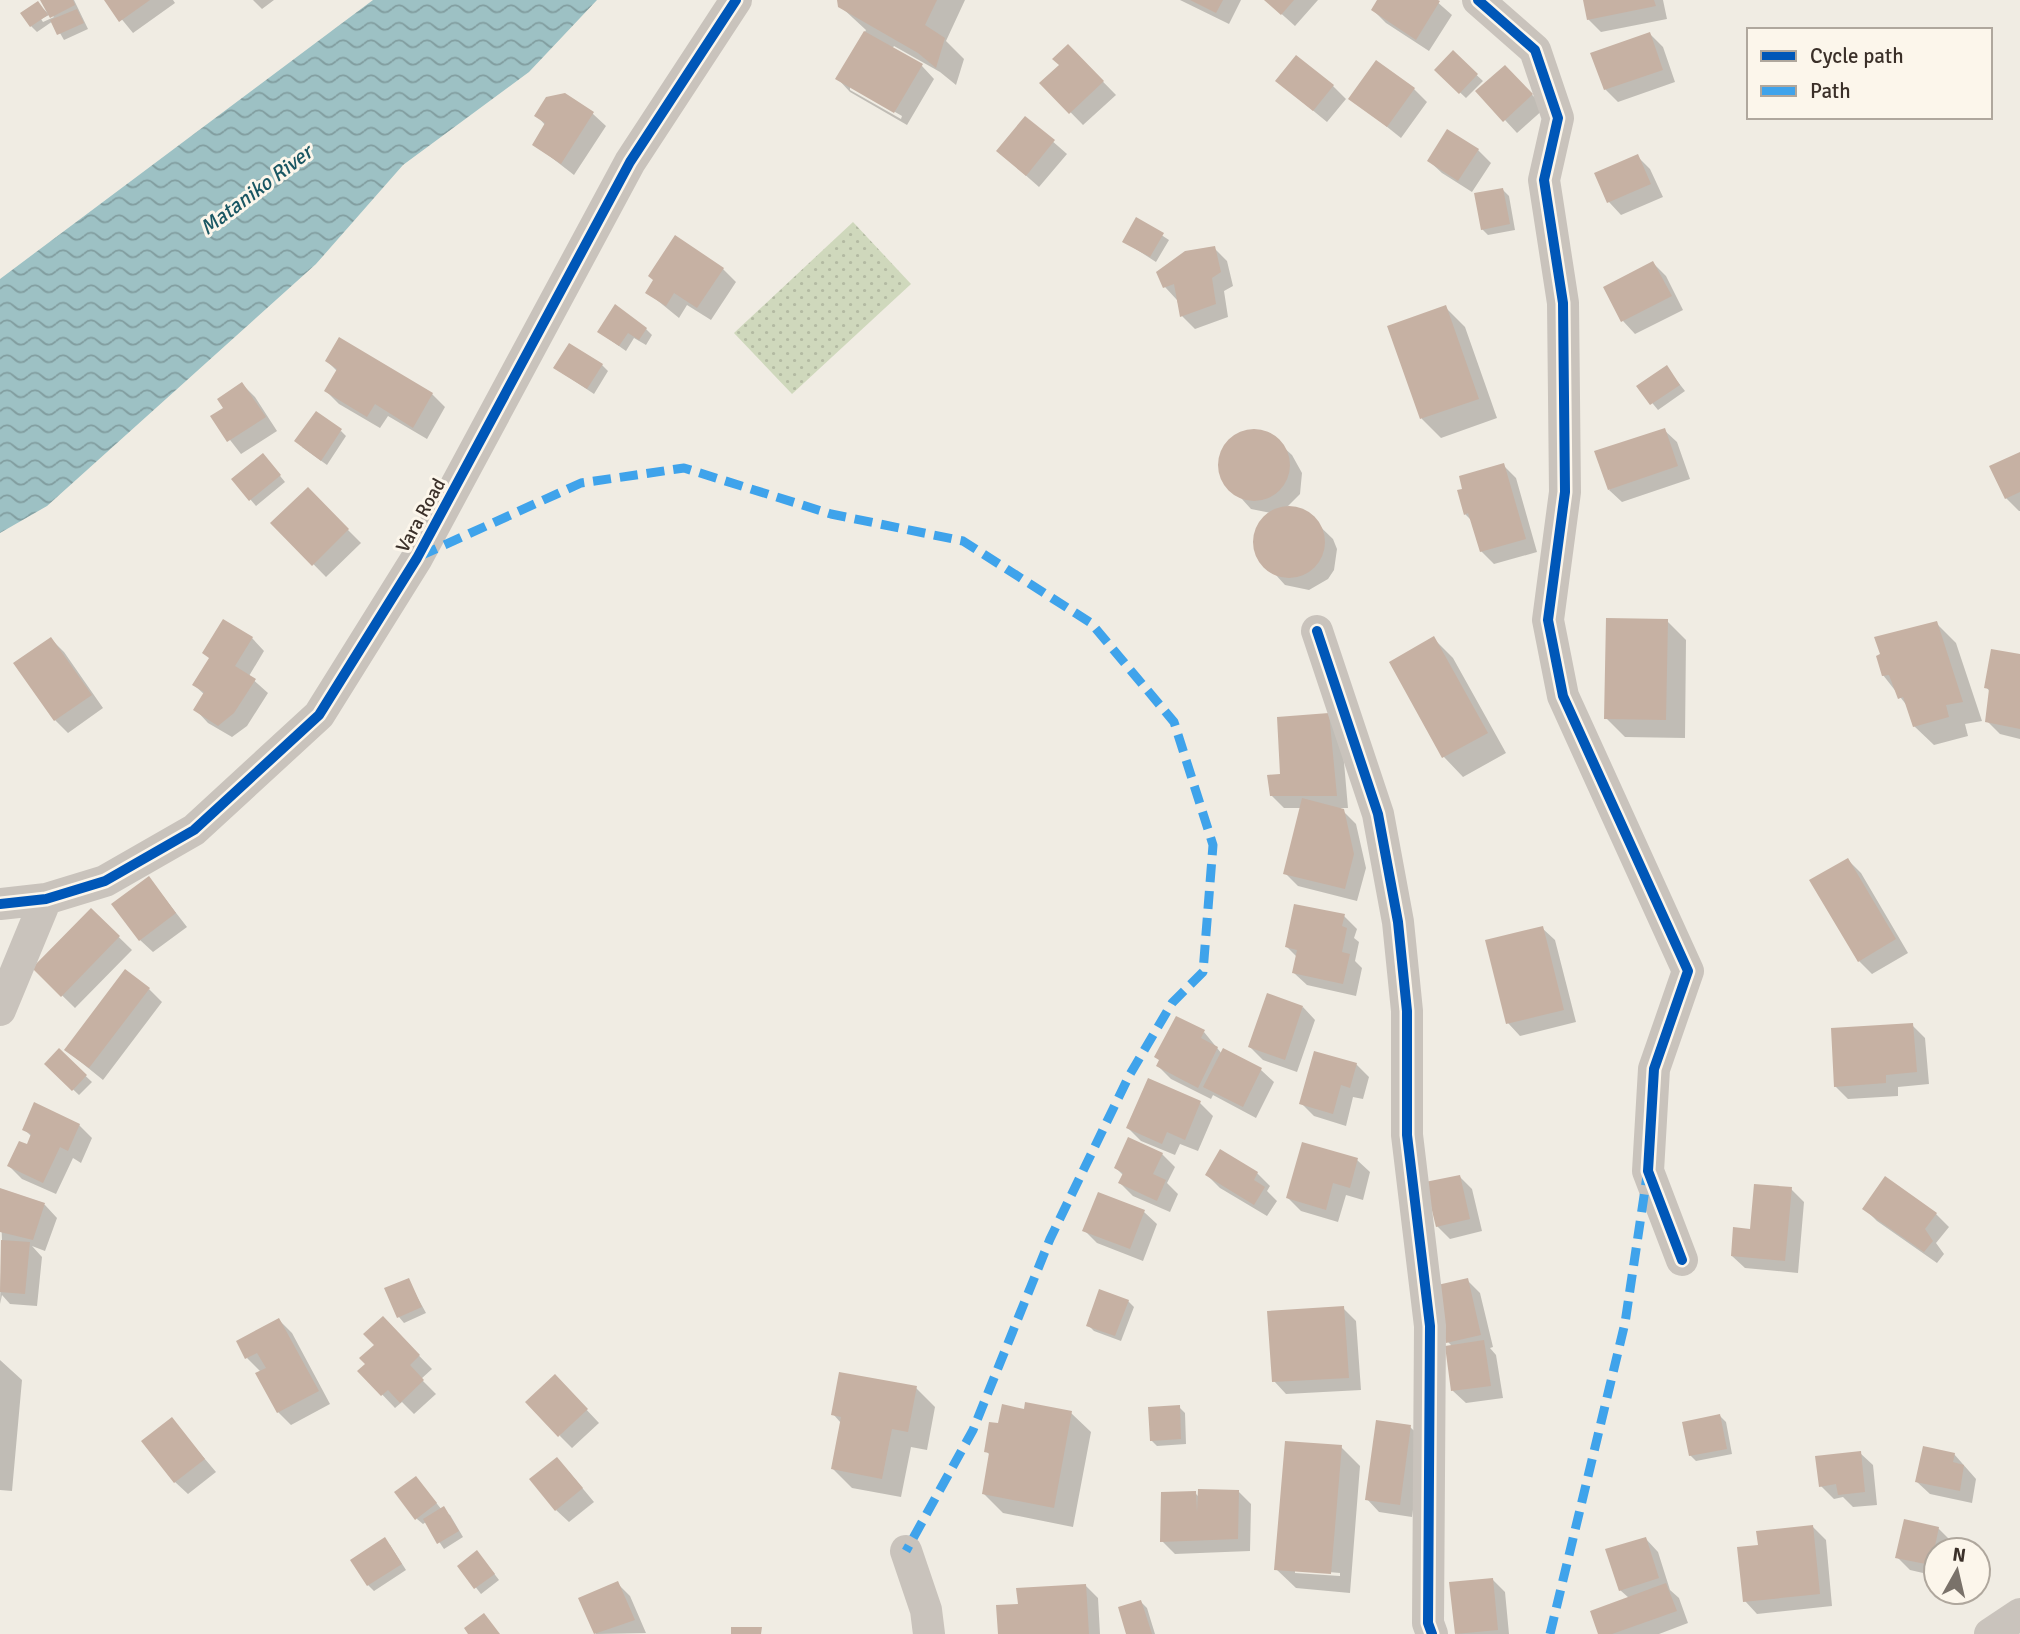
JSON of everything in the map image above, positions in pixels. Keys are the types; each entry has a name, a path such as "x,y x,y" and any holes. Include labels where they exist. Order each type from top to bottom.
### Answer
{"street":[{"name":"Vara Road","path":"0,904 46,899 105,881 194,830 319,715 417,558 630,162 736,0"},
{"path":"1478,0 1535,50 1558,118 1544,180 1563,303 1565,492 1548,620 1563,696 1688,971 1654,1069 1648,1171 1682,1259"},
{"path":"1317,631 1378,814 1398,922 1407,1011 1407,1135 1430,1326 1428,1623 1432,1634"},
{"path":"0,1010 46,899"},
{"path":"906,1551 926,1611 929,1634"},
{"path":"1990,1634 2020,1614"}],"green space":[{"path":"853,222 911,284 792,394 734,333"}],"water":[{"name":"Mataniko River","path":"373,0 597,0 529,72 403,165 316,264 47,506 0,533 0,279"}],"building":[{"path":"40,0 73,0 75,5 50,18"},
{"path":"104,0 150,0 119,22"},
{"path":"837,0 937,0 925,25 945,38 936,68 918,53 838,7"},
{"path":"1190,0 1223,0 1216,13"},
{"path":"1264,0 1294,0 1281,15"},
{"path":"1377,0 1440,1 1416,40 1371,10"},
{"path":"1583,0 1654,0 1656,6 1587,20"},
{"path":"38,1 48,15 30,27 20,13"},
{"path":"77,9 84,23 57,35 50,20"},
{"path":"864,31 923,64 894,113 835,79"},
{"path":"1650,32 1663,70 1604,90 1590,53"},
{"path":"1068,44 1104,81 1069,114 1039,83 1059,65 1052,59"},
{"path":"1453,50 1478,74 1459,94 1434,70"},
{"path":"1296,55 1334,85 1313,111 1275,81"},
{"path":"1376,60 1415,88 1387,127 1348,99"},
{"path":"1505,65 1533,94 1503,122 1475,91"},
{"path":"565,93 594,112 561,164 532,145 545,123 534,116 546,97"},
{"path":"1025,116 1055,140 1026,176 996,151"},
{"path":"1447,129 1479,149 1458,181 1427,161"},
{"path":"1638,154 1651,184 1607,203 1594,173"},
{"path":"1503,188 1510,224 1481,230 1474,193"},
{"path":"1136,217 1164,233 1150,257 1122,242"},
{"path":"675,235 724,268 697,308 674,293 666,306 645,293 653,280 648,276"},
{"path":"1215,246 1221,272 1212,278 1216,304 1180,317 1174,284 1163,288 1156,272 1185,251"},
{"path":"1653,261 1672,296 1621,322 1603,287"},
{"path":"615,304 647,328 639,340 628,333 619,346 597,332"},
{"path":"1446,305 1479,399 1420,419 1387,326"},
{"path":"339,337 433,393 413,428 375,404 367,417 324,391 337,369 325,361"},
{"path":"569,343 603,364 587,389 553,368"},
{"path":"1667,365 1680,385 1650,405 1636,386"},
{"path":"242,382 266,417 227,442 210,416 223,408 217,399"},
{"path":"316,411 342,429 321,461 294,441"},
{"path":"1665,428 1678,466 1608,490 1594,451"},
{"path":"1254,429 1274,435 1284,445 1290,465 1284,485 1274,495 1254,501 1234,495 1224,485 1218,465 1224,445 1234,435"},
{"path":"2020,452 2020,492 2005,499 1989,466"},
{"path":"263,453 281,475 249,501 231,479"},
{"path":"1504,463 1526,539 1480,552 1468,513 1464,515 1457,490 1462,489 1459,476"},
{"path":"308,487 349,529 312,566 270,523"},
{"path":"1289,506 1309,512 1319,522 1325,542 1319,562 1309,572 1289,578 1269,572 1259,562 1253,542 1259,522 1269,512"},
{"path":"1606,618 1668,619 1666,720 1604,719"},
{"path":"223,619 253,637 235,666 256,679 234,713 218,726 193,710 204,692 192,685 209,658 202,653"},
{"path":"1937,621 1963,702 1946,705 1949,717 1913,727 1903,697 1898,699 1889,675 1882,676 1876,656 1880,654 1874,637"},
{"path":"1434,636 1488,733 1442,758 1389,662"},
{"path":"51,637 92,695 54,721 13,663"},
{"path":"1991,649 2020,654 2020,729 1985,722 1989,689 1984,688"},
{"path":"1329,713 1337,796 1270,796 1267,775 1280,774 1277,717"},
{"path":"1302,798 1344,809 1354,854 1345,889 1283,874"},
{"path":"1848,858 1896,939 1858,962 1809,880"},
{"path":"149,876 176,913 139,941 111,904"},
{"path":"1294,904 1345,914 1342,926 1347,928 1342,952 1350,954 1343,984 1292,973 1297,950 1285,947"},
{"path":"91,908 120,936 61,997 32,968"},
{"path":"1543,926 1564,1010 1506,1024 1485,940"},
{"path":"125,969 150,988 89,1068 64,1050"},
{"path":"1267,993 1303,1006 1285,1060 1248,1047"},
{"path":"1176,1016 1205,1030 1201,1038 1218,1047 1198,1088 1156,1066 1159,1060 1154,1057"},
{"path":"1913,1023 1917,1072 1886,1075 1886,1083 1834,1087 1831,1028"},
{"path":"59,1048 87,1075 72,1091 44,1064"},
{"path":"1223,1048 1262,1068 1243,1107 1203,1087"},
{"path":"1314,1051 1357,1063 1350,1088 1341,1085 1333,1114 1299,1104"},
{"path":"1148,1078 1201,1101 1185,1140 1167,1132 1162,1144 1126,1128"},
{"path":"34,1102 80,1124 68,1151 60,1147 43,1183 7,1166 19,1141 27,1144 31,1134 22,1130"},
{"path":"1128,1137 1163,1153 1153,1174 1166,1180 1157,1201 1118,1183 1123,1173 1114,1168"},
{"path":"1302,1142 1358,1158 1350,1188 1333,1183 1326,1210 1286,1198"},
{"path":"1220,1149 1258,1172 1254,1180 1265,1187 1254,1205 1205,1175"},
{"path":"1460,1175 1470,1219 1436,1227 1425,1182"},
{"path":"1885,1176 1937,1213 1925,1229 1933,1241 1924,1252 1862,1209"},
{"path":"1754,1184 1792,1187 1785,1261 1731,1256 1733,1227 1750,1229"},
{"path":"0,1188 45,1203 33,1240 0,1232"},
{"path":"1098,1192 1145,1210 1130,1249 1082,1231"},
{"path":"1,1240 30,1242 25,1294 0,1292"},
{"path":"409,1278 422,1307 397,1318 384,1288"},
{"path":"1468,1278 1481,1335 1446,1343 1433,1286"},
{"path":"1099,1289 1129,1300 1115,1336 1086,1326"},
{"path":"1344,1306 1349,1378 1272,1382 1267,1311"},
{"path":"383,1316 420,1355 410,1365 424,1380 400,1403 388,1390 381,1396 357,1371 365,1364 359,1358 374,1345 363,1334"},
{"path":"279,1318 319,1391 277,1413 255,1373 266,1368 257,1353 245,1359 236,1341"},
{"path":"1484,1340 1491,1386 1451,1391 1445,1346"},
{"path":"839,1372 917,1386 908,1432 892,1429 882,1479 831,1469 841,1417 831,1415"},
{"path":"555,1374 588,1409 558,1437 525,1402"},
{"path":"1025,1402 1072,1411 1054,1508 982,1494 989,1453 984,1452 989,1422 998,1423 1002,1404 1024,1409"},
{"path":"1180,1405 1181,1439 1150,1441 1148,1407"},
{"path":"1720,1414 1727,1449 1689,1456 1682,1422"},
{"path":"172,1417 205,1459 174,1483 141,1441"},
{"path":"1376,1420 1411,1425 1400,1505 1365,1500"},
{"path":"1285,1441 1342,1445 1331,1574 1274,1570"},
{"path":"1923,1446 1955,1453 1953,1462 1964,1465 1960,1491 1915,1482"},
{"path":"1861,1451 1865,1492 1838,1495 1836,1484 1819,1487 1815,1456"},
{"path":"557,1457 583,1488 555,1511 529,1479"},
{"path":"416,1476 437,1503 415,1520 394,1492"},
{"path":"1198,1489 1239,1490 1238,1539 1160,1542 1161,1492 1196,1491 1197,1513"},
{"path":"444,1506 459,1531 437,1544 423,1519"},
{"path":"1904,1519 1939,1527 1937,1536 1922,1536 1922,1563 1895,1558"},
{"path":"1813,1525 1820,1594 1743,1602 1737,1547 1758,1545 1756,1531"},
{"path":"385,1537 402,1564 367,1586 350,1560"},
{"path":"1646,1537 1659,1578 1619,1591 1605,1549"},
{"path":"477,1550 495,1574 474,1589 457,1566"},
{"path":"1493,1578 1498,1630 1455,1634 1449,1582"},
{"path":"618,1581 635,1620 594,1634 578,1598"},
{"path":"1666,1583 1677,1611 1612,1634 1598,1634 1590,1611"},
{"path":"1086,1584 1089,1634 998,1634 996,1605 1018,1604 1016,1588"},
{"path":"1141,1600 1152,1634 1126,1634 1118,1607"},
{"path":"484,1613 500,1634 468,1634 464,1628"},
{"path":"731,1627 762,1627 761,1634 731,1634"}],"marked path":[{"path":"420,556 581,483 684,468 831,514 963,541 1091,623 1174,722 1213,845 1203,972 1172,1003 1129,1076 1050,1239 973,1430 906,1551"},
{"path":"1550,1634 1625,1323 1647,1176"}],"cycle path":[{"path":"0,904 46,899 105,881 194,830 319,715 417,558 630,162 736,0"},
{"path":"1478,0 1535,50 1558,118 1544,180 1563,303 1565,492 1548,620 1563,696 1688,971 1654,1069 1648,1171 1682,1260"},
{"path":"1317,631 1378,814 1398,922 1407,1011 1407,1135 1430,1326 1428,1623 1432,1634"}]}
